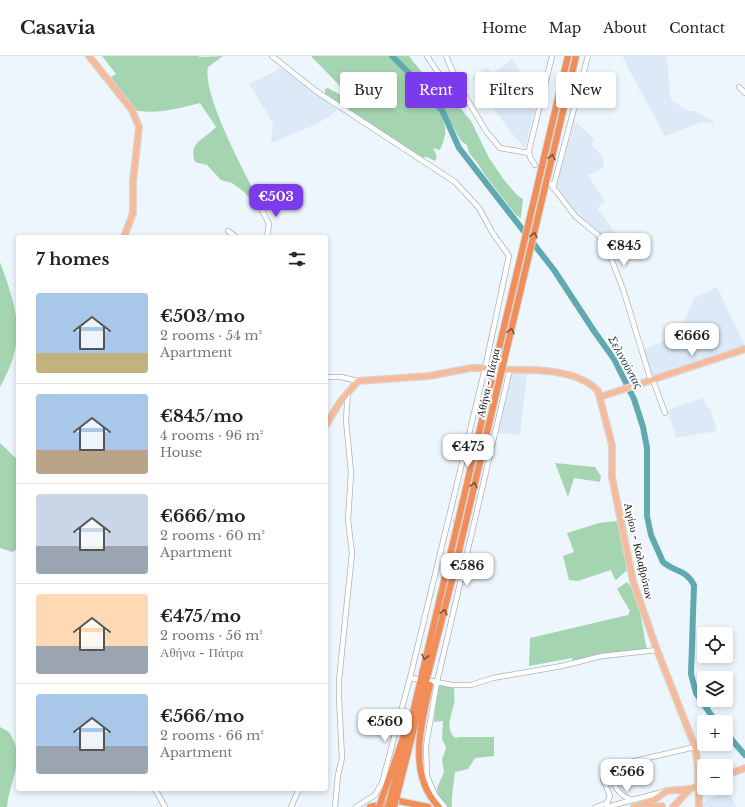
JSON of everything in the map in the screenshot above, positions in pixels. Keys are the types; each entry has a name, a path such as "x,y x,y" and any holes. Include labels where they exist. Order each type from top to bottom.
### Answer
{"highway":[{"name":"Αθήνα - Πάτρα","path":"394,807 393,799 411,721 568,56"},
{"name":"Αθήνα - Πάτρα","path":"388,807 393,799 431,664 576,56"},
{"path":"431,664 419,760 423,783 439,807"},
{"path":"411,721 403,735 380,805 417,807"},
{"path":"370,807 399,801 428,807"}],"main road":[{"path":"90,56 132,110 139,127 133,182 133,212 125,235"},
{"path":"600,397 745,349"},
{"path":"328,422 348,391 358,381 429,376 471,368 487,368"},
{"name":"Αιγίου - Καλαβρύτων","path":"507,370 566,374 597,389 612,445 612,477 633,581 657,650 695,747 698,767 699,807"},
{"path":"733,772 745,768"},
{"path":"674,807 678,800 691,789 697,786"},
{"path":"634,807 668,791 691,789"},
{"path":"668,791 678,800"},
{"path":"648,807 662,806 659,801 660,796"}],"street":[{"path":"272,56 316,91 455,182 480,208 492,232 509,256 487,368 447,522 410,678 382,783 375,795 356,807"},
{"path":"427,56 438,72"},
{"path":"446,56 453,72"},
{"path":"535,165 529,153 552,56"},
{"path":"553,188 588,56"},
{"path":"739,87 745,94"},
{"path":"467,99 486,131 500,148 529,153"},
{"path":"549,182 580,222 600,237 610,253 652,380 665,413"},
{"path":"258,202 269,224 267,235"},
{"path":"228,231 233,235"},
{"path":"445,807 431,788 425,764 434,682 475,519 507,370"},
{"path":"328,377 341,377 358,381"},
{"path":"335,807 338,775 342,758 339,680 352,553 348,520 351,484 346,420 348,391"},
{"path":"468,520 475,519"},
{"path":"447,522 453,522"},
{"path":"434,682 452,685 471,685 493,678 562,666 602,656 657,650"},
{"path":"410,678 417,680"},
{"path":"635,800 625,797 612,781 613,770 622,764 695,747"},
{"path":"596,807 607,803 610,796 604,779 605,768 615,762 622,764"},
{"path":"156,791 165,807"},
{"path":"291,807 298,791"},
{"path":"608,807 668,791"}],"shaded area":[{"path":"623,56 667,56 670,96 673,101 689,111 696,111 714,122 714,124 702,122 665,136"},
{"path":"512,59 521,72 494,72"},
{"path":"280,67 337,109 333,114 315,125 271,143 273,123 249,84 274,72"},
{"path":"486,68 492,72 480,72"},
{"path":"493,108 535,108 525,149"},
{"path":"574,120 594,139 592,145 604,159 603,168 588,175 605,201 597,209 607,221 622,246 610,249 601,235 584,224 556,189"},
{"path":"717,287 745,346 679,366 652,376 644,350 677,334 684,323 694,298"},
{"path":"512,372 527,373 520,435 498,433"},
{"path":"703,398 707,408 710,407 717,431 676,438 668,410"},
{"path":"716,795 730,795 737,807 699,807 699,805"}],"green space":[{"path":"102,56 223,56 208,67 208,80 211,96 235,154 259,201 254,203 244,192 232,183 221,180 207,165 195,162 193,155 195,146 216,127 200,103 176,109 150,112 134,110 112,81 111,77 116,74"},
{"path":"311,56 409,56 422,72 405,72 405,108 460,108 471,121 489,158 504,180 517,195 523,199 521,218 516,215 469,153 467,145 461,141 445,112 441,114 445,128 445,135 440,150 433,148 437,157 435,161 427,157 421,158 345,108 397,108 397,72 340,72 340,86"},
{"path":"328,88 340,95 340,105 325,95 325,89"},
{"path":"0,262 15,310 16,344 14,354 0,387"},
{"path":"0,443 16,458 16,550 12,552 0,548"},
{"path":"555,463 595,467 601,476 600,482 574,478 568,497"},
{"path":"617,521 627,570 616,580 611,570 578,581 569,580 563,556 574,552 567,533 599,523"},
{"path":"627,582 632,588 638,605 647,649 600,654 573,661 572,658 529,666 530,638 628,615 630,611 617,589"},
{"path":"438,683 454,687 454,702 449,726 455,738 494,737 494,756 475,758 468,769 455,772 452,807 448,807 438,796 437,788 444,772 442,760 446,748 442,739 443,721 434,722"},
{"path":"0,727 9,732 14,742 16,747 16,765 7,807 0,807"}],"waterway":[{"name":"Σελινούντας","path":"392,56 410,74 419,90 442,110 459,148 554,270 614,359 634,399 643,427 647,448 647,516 651,535 663,562 684,573 694,585 691,674 696,693 711,715"},
{"name":"Σελινούντας","path":"733,741 745,755"}],"tunnel":[{"path":"453,522 468,520"}]}
